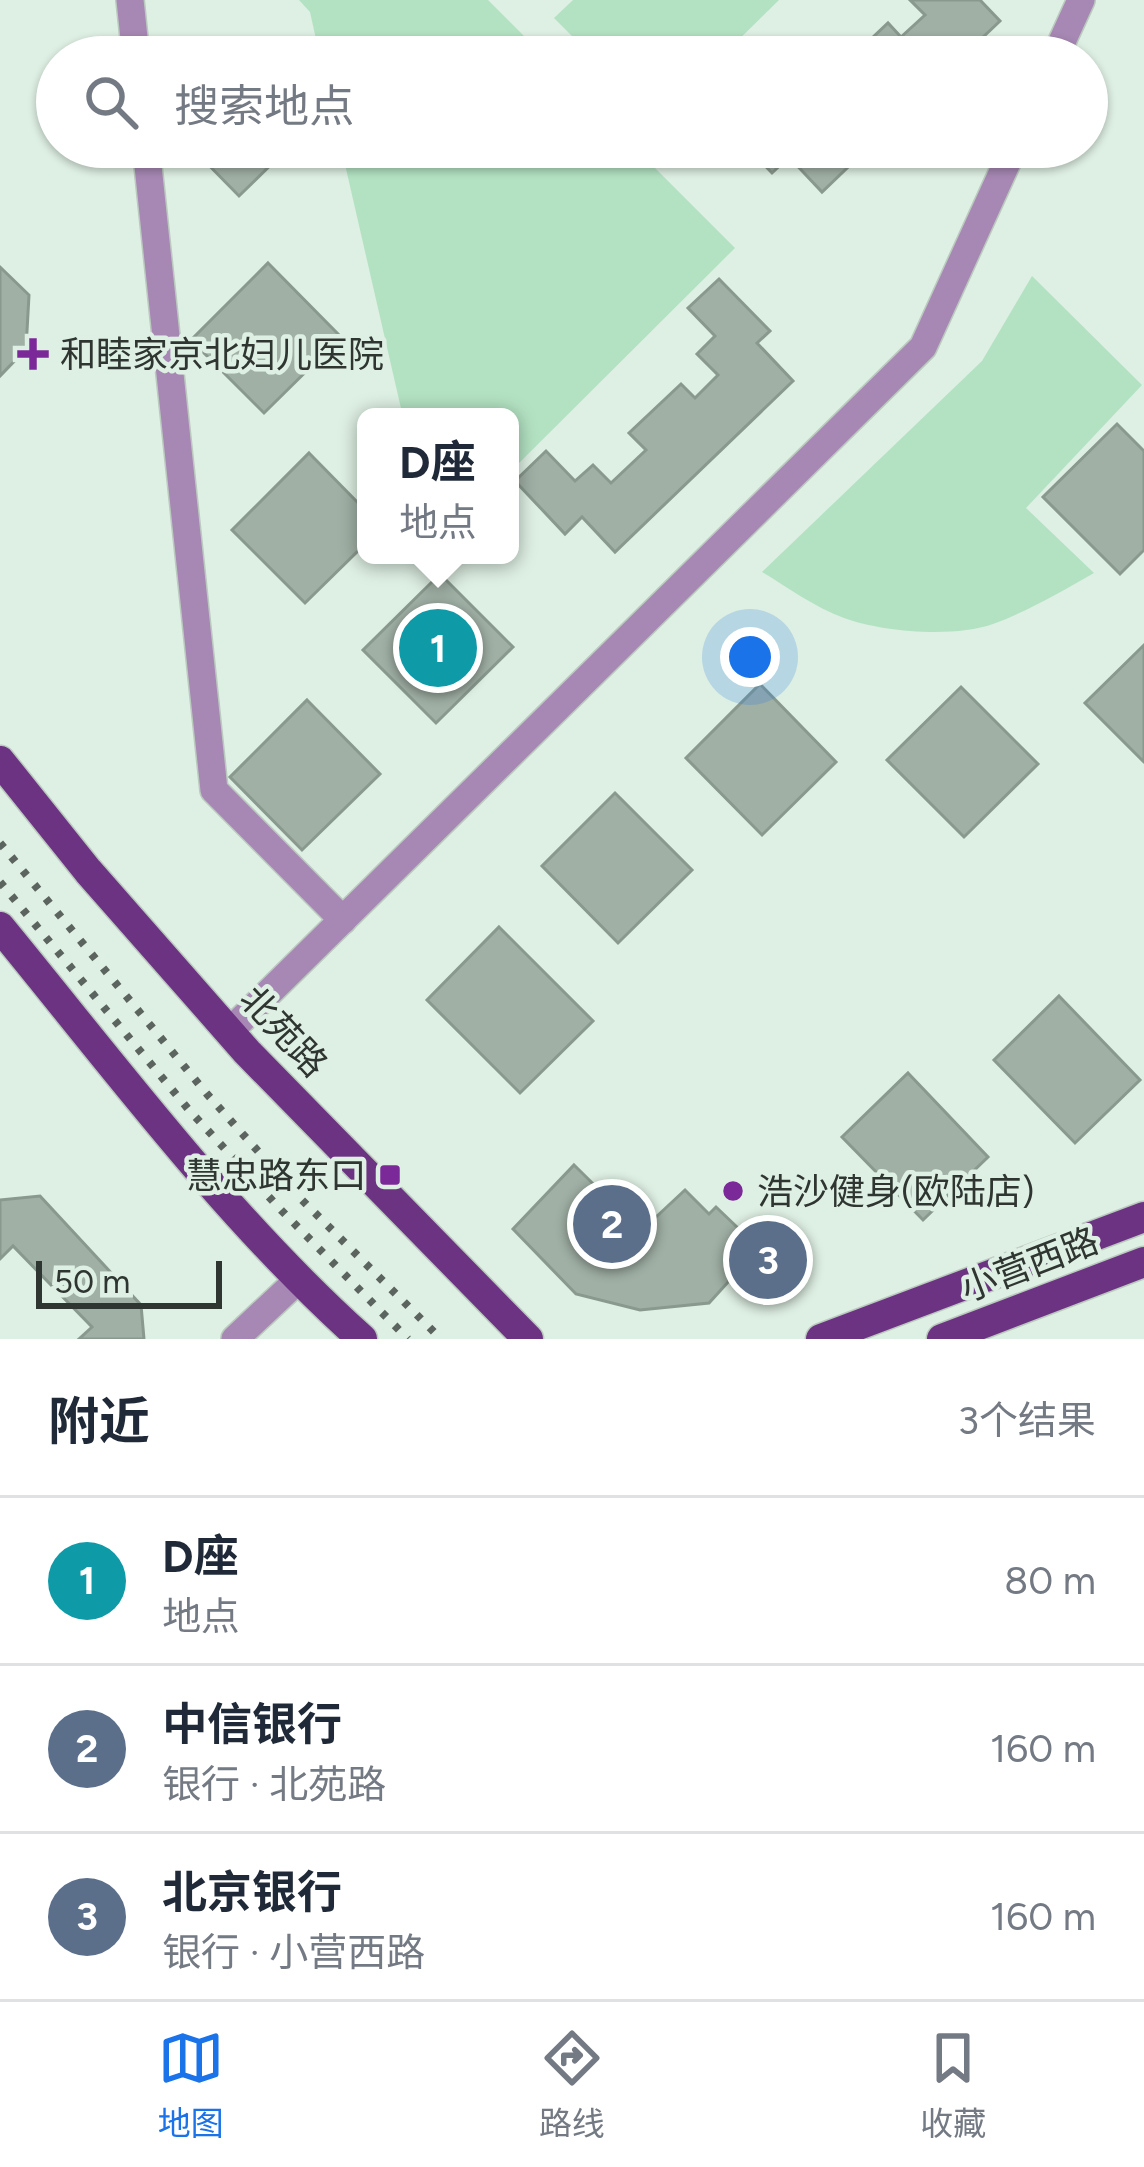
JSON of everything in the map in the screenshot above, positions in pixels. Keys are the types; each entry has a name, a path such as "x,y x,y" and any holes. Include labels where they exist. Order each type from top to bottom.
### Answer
{"main road":[{"name":"北苑路","path":"0,761 88,871 229,1032 528,1339"},
{"path":"0,926 176,1141 298,1280 362,1339"},
{"name":"小营西路","path":"821,1339 1144,1216"},
{"name":"小营西路","path":"942,1339 1144,1262"}],"street":[{"path":"130,0 134,36"},
{"path":"1065,36 1081,0"},
{"path":"148,168 214,790 343,920"},
{"path":"229,1032 923,347 1004,168"},
{"path":"235,1339 298,1280"},
{"path":"321,1302 335,1339"}],"green space":[{"path":"299,0 488,0 524,36 315,36 310,12"},
{"path":"573,0 779,0 742,36 572,36 554,18"},
{"path":"346,168 655,168 735,248 519,463 519,408 401,408"},
{"path":"1032,276 1142,385 1026,508 1094,573 993,624 939,632 898,630 844,618 762,572 982,361"}],"building":[{"path":"910,0 980,0 1000,21 984,36 902,36 925,15"},
{"path":"888,23 900,36 874,36"},
{"path":"212,168 268,168 239,196"},
{"path":"799,168 847,168 822,192"},
{"path":"268,263 341,337 264,413 191,340"},
{"path":"0,267 29,295 26,349 0,376"},
{"path":"719,279 770,331 757,343 793,381 615,552 582,517 565,534 519,485 519,477 546,451 575,481 593,465 611,483 646,450 629,433 681,384 695,398 718,375 697,354 715,336 688,308"},
{"path":"1117,424 1144,451 1144,550 1120,574 1043,497"},
{"path":"309,453 357,502 357,552 305,603 232,530"},
{"path":"440,574 513,647 436,723 363,650"},
{"path":"1144,645 1144,762 1085,703"},
{"path":"760,684 836,762 762,835 686,758"},
{"path":"961,687 1038,764 964,837 887,760"},
{"path":"307,700 380,774 302,850 230,777"},
{"path":"615,793 692,870 618,943 542,866"},
{"path":"499,927 593,1021 520,1093 427,1000"},
{"path":"1059,996 1140,1080 1075,1143 994,1060"},
{"path":"908,1073 988,1157 923,1220 842,1137"},
{"path":"574,1165 641,1231 685,1190 709,1214 716,1207 759,1248 709,1303 640,1310 576,1294 513,1229"},
{"path":"40,1196 141,1305 144,1339 79,1339 92,1327 13,1246 0,1259 0,1200"}],"railway":[{"path":"0,843 207,1094 298,1196 441,1339"},
{"path":"0,882 189,1110 408,1339"}],"place":[{"name":"和睦家京北妇儿医院","path":"33,354"},
{"name":"D座","path":"438,648"},
{"name":"慧忠路东口","path":"390,1175"},
{"name":"浩沙健身(欧陆店)","path":"733,1191"},
{"name":"中信银行","path":"612,1224"},
{"name":"北京银行","path":"768,1260"}]}
